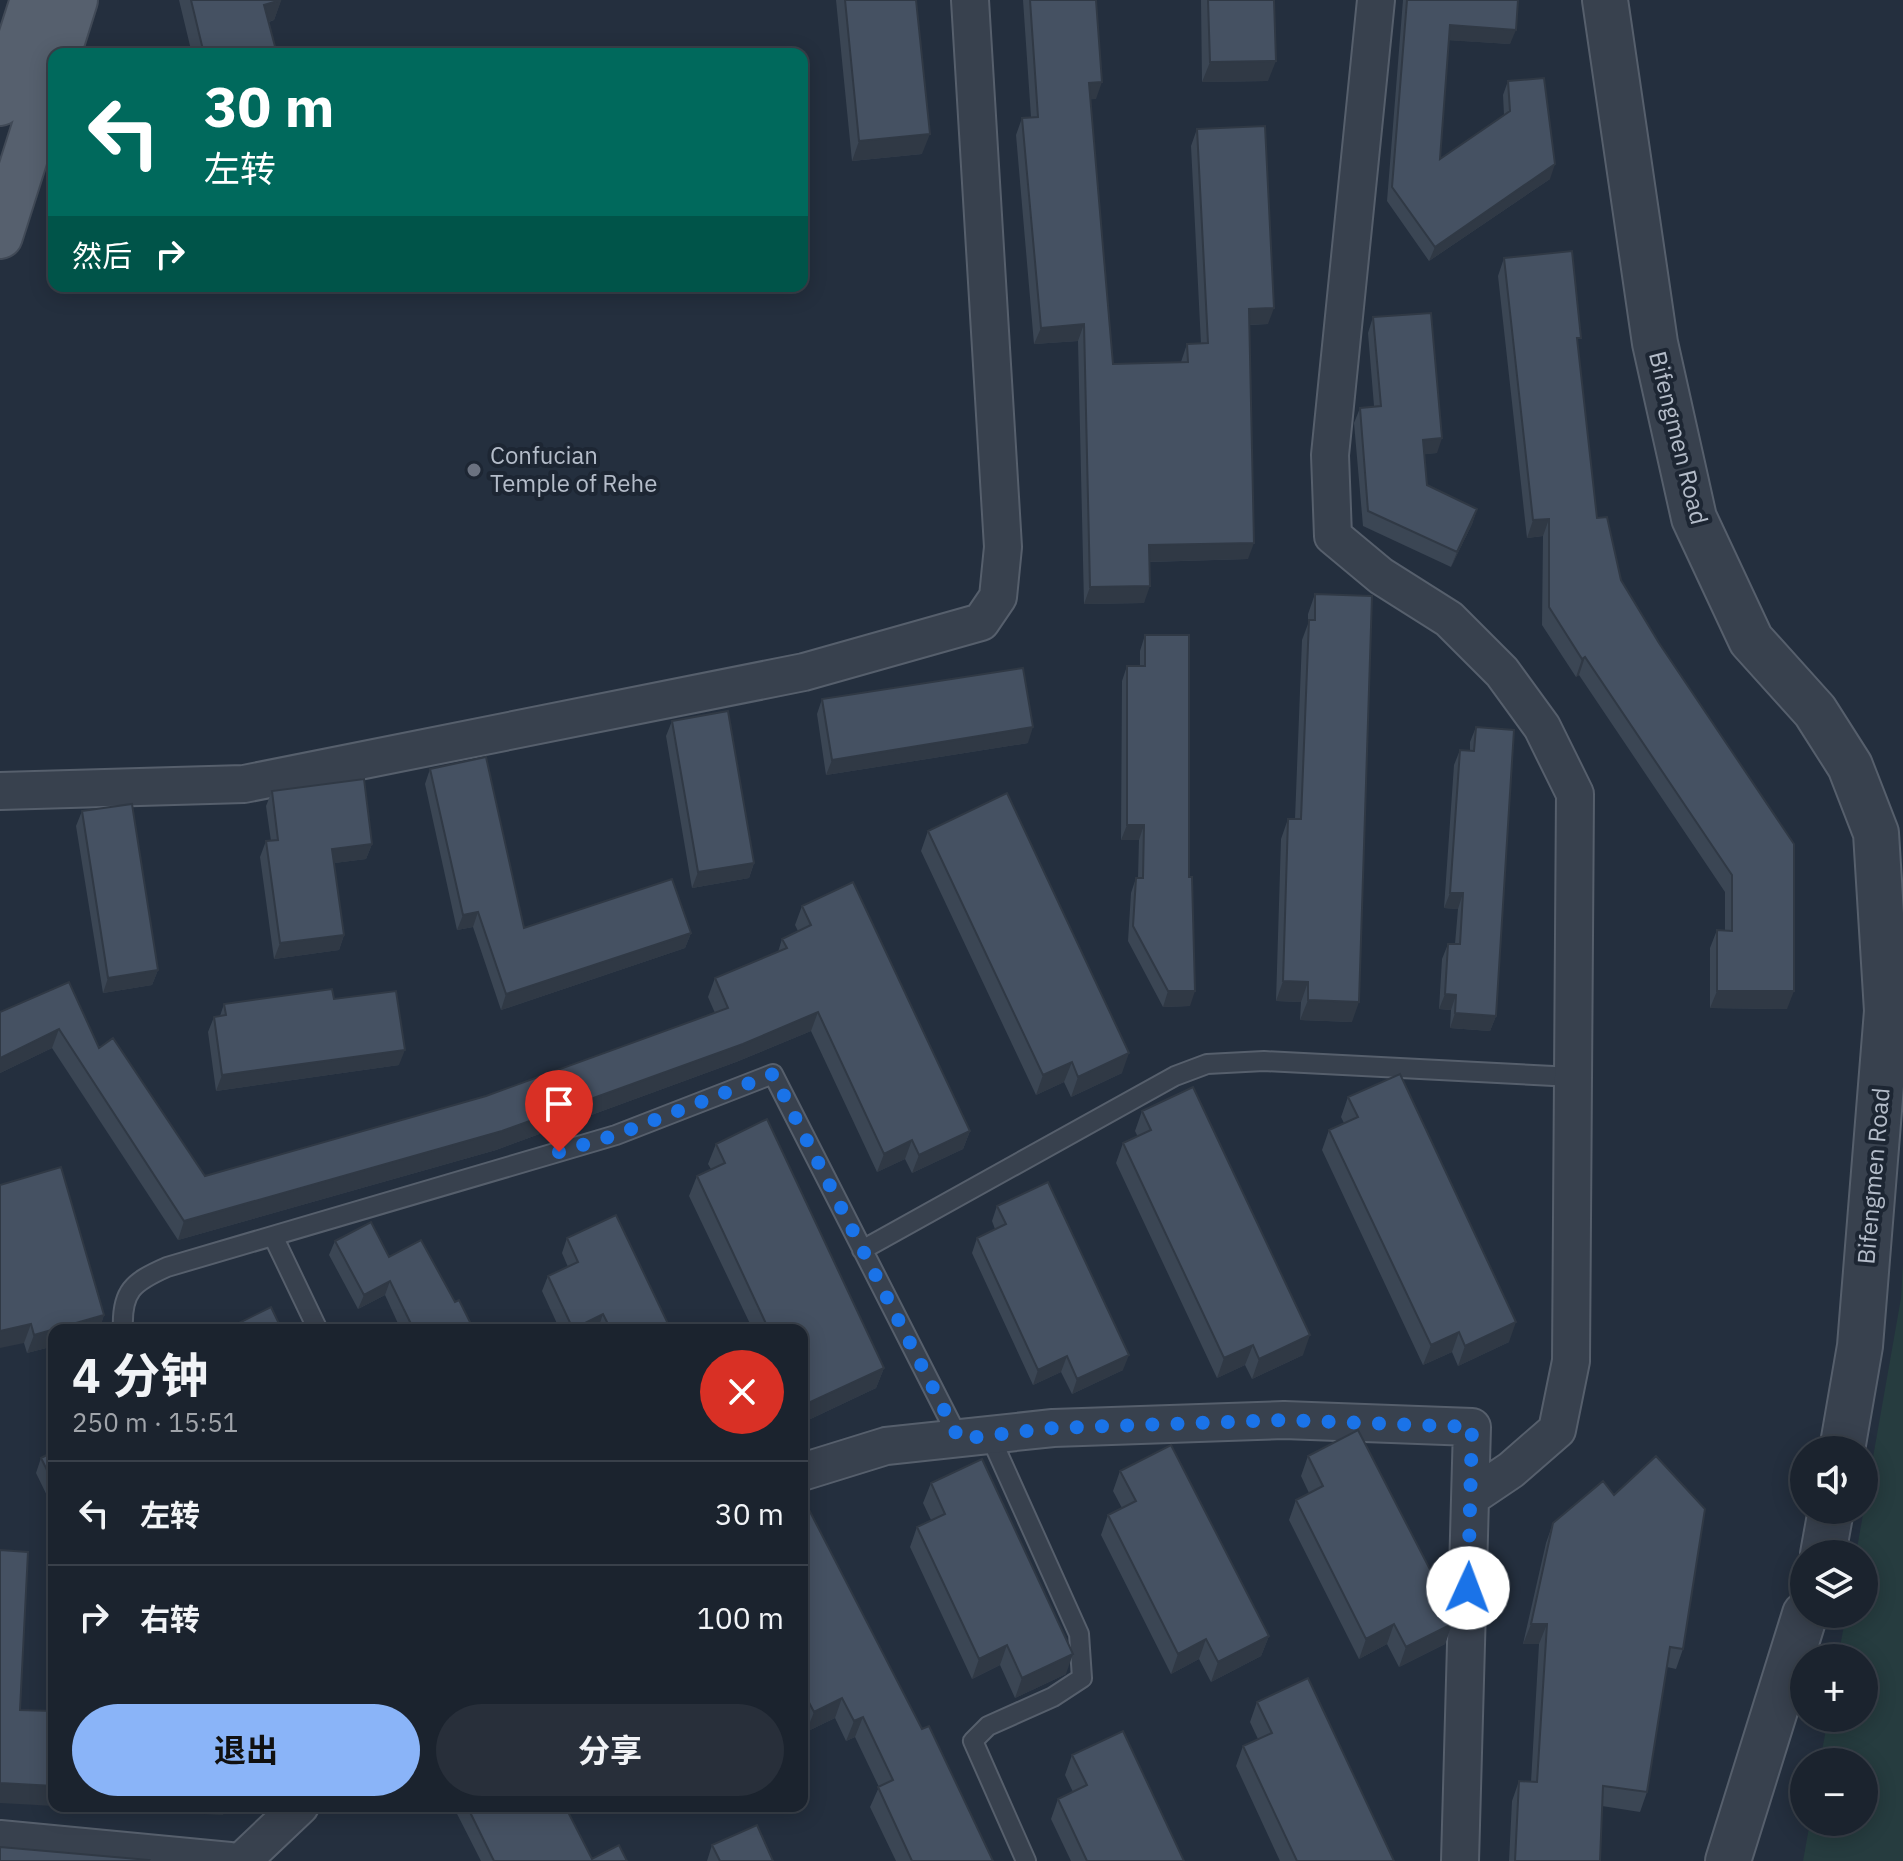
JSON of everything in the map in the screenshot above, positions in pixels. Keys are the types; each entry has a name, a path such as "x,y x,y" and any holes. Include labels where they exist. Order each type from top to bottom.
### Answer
{"main road":[{"path":"0,103 33,0"},
{"path":"60,48 75,0"},
{"path":"0,236 48,85"}],"street":[{"path":"0,791 244,784 804,672 981,622 998,597 1003,547 970,0"},
{"path":"1376,0 1330,455 1333,536 1381,576 1449,619 1502,672 1542,727 1575,794 1571,1361 1557,1430 1511,1470 1471,1497"},
{"name":"Bifengmen Road","path":"1605,0 1655,343 1694,518 1751,640 1815,711 1850,766 1876,833 1887,1011 1860,1346 1844,1436"},
{"path":"808,1470 886,1446 1053,1428 1284,1420 1472,1427 1460,1861"},
{"path":"1728,1861 1801,1628"},
{"path":"242,1861 294,1812"},
{"path":"0,1839 230,1861"}],"lane":[{"path":"862,1250 1175,1076 1207,1064 1264,1061 1573,1077"},
{"path":"123,1324 122,1307 138,1280 167,1267 616,1135 773,1074 862,1250 974,1438 1079,1634 1082,1678 1053,1697 988,1726 973,1741 1026,1861"},
{"path":"273,1236 315,1324"}],"green space":[{"path":"1903,1263 1903,1861 1803,1861 1807,1836 1878,1836 1878,1748 1823,1748 1825,1732 1878,1732 1878,1644 1841,1644 1843,1628 1878,1628 1878,1540 1858,1540 1861,1524 1878,1524 1877,1436 1901,1298"}],"building":[{"path":"191,0 281,0 264,5 275,48 203,48"},
{"path":"845,0 916,0 930,134 859,141"},
{"path":"1030,0 1096,0 1102,82 1089,83 1113,364 1188,362 1187,344 1208,343 1197,129 1265,126 1274,308 1249,309 1254,543 1149,545 1150,586 1090,587 1084,324 1041,328 1022,118 1038,117"},
{"path":"1208,0 1274,0 1276,61 1210,62"},
{"path":"1407,0 1518,0 1516,30 1450,25 1440,159 1510,111 1508,81 1544,78 1555,164 1435,247 1392,187"},
{"path":"1572,251 1581,338 1577,338 1597,518 1607,517 1621,580 1659,643 1794,844 1794,991 1717,991 1717,930 1732,931 1732,875 1549,607 1549,519 1533,520 1504,258"},
{"path":"1431,313 1442,438 1423,440 1427,485 1477,509 1457,552 1368,511 1360,408 1381,406 1373,317"},
{"path":"1315,594 1372,596 1359,1002 1308,1000 1308,982 1283,981 1288,819 1301,819 1309,620 1315,620"},
{"path":"1145,635 1189,635 1189,877 1192,877 1195,991 1168,991 1133,926 1136,878 1143,878 1144,825 1127,825 1127,666 1145,666"},
{"path":"1023,668 1033,727 832,760 822,699"},
{"path":"728,711 754,863 698,872 672,721"},
{"path":"1476,727 1514,730 1496,1016 1455,1013 1456,995 1445,994 1448,944 1460,944 1463,893 1450,893 1460,750 1474,751"},
{"path":"486,757 524,928 672,879 691,933 506,994 478,912 463,915 430,769"},
{"path":"364,779 372,844 332,849 344,935 280,943 266,841 278,840 272,791"},
{"path":"1007,793 1129,1053 1078,1077 1072,1062 1043,1075 928,831"},
{"path":"132,804 158,970 108,978 82,811"},
{"path":"853,882 970,1131 919,1155 912,1140 884,1154 818,1012 743,1044 502,1131 184,1221 59,1029 0,1058 0,1012 69,982 99,1048 113,1038 205,1176 486,1096 728,1008 715,978 787,948 782,939 811,925 802,906"},
{"path":"332,989 334,999 396,991 405,1050 222,1075 214,1017 226,1015 224,1004"},
{"path":"1400,1074 1516,1322 1465,1346 1459,1332 1431,1345 1329,1130 1358,1117 1348,1097"},
{"path":"1193,1087 1310,1335 1259,1359 1253,1345 1224,1358 1123,1143 1151,1130 1142,1111"},
{"path":"767,1119 884,1368 808,1403 808,1324 766,1324 697,1176 725,1163 716,1144"},
{"path":"61,1167 104,1315 72,1324 48,1324 48,1331 34,1335 31,1324 0,1331 0,1185"},
{"path":"1048,1182 1129,1355 1077,1379 1067,1356 1038,1370 977,1238 1006,1224 997,1206"},
{"path":"616,1215 668,1324 608,1324 603,1314 583,1324 571,1324 548,1276 578,1262 567,1238"},
{"path":"371,1222 389,1257 421,1240 455,1302 459,1300 471,1324 411,1324 390,1281 364,1295 335,1241"},
{"path":"271,1307 279,1324 237,1324"},
{"path":"1358,1430 1453,1614 1452,1624 1406,1647 1394,1624 1366,1639 1296,1500 1323,1486 1308,1456"},
{"path":"1171,1445 1269,1636 1218,1662 1206,1639 1178,1654 1108,1515 1136,1501 1120,1471"},
{"path":"48,1454 48,1472 41,1458"},
{"path":"1656,1456 1705,1509 1683,1649 1670,1647 1647,1792 1603,1786 1600,1861 1515,1861 1519,1781 1537,1782 1547,1624 1531,1624 1553,1523 1603,1481 1614,1495"},
{"path":"982,1459 1073,1654 1022,1678 1007,1645 979,1659 917,1527 945,1514 931,1483"},
{"path":"808,1508 922,1729 929,1726 993,1861 912,1861 878,1787 893,1780 863,1717 854,1721 842,1698 814,1712 808,1700"},
{"path":"0,1550 28,1552 20,1710 48,1711 48,1786 0,1783"},
{"path":"1308,1678 1394,1861 1297,1861 1243,1746 1272,1733 1257,1702"},
{"path":"1123,1731 1184,1861 1087,1861 1058,1799 1087,1785 1072,1755"},
{"path":"470,1812 568,1812 592,1859 619,1845 627,1861 494,1861"},
{"path":"757,1825 773,1861 720,1861 712,1845"},
{"path":"0,1847 149,1860 0,1861"}],"place":[{"name":"Confucian Temple of Rehe","path":"474,470"}],"route":[{"path":"559,1152 616,1135 773,1074 959,1439 1053,1428 1284,1420 1472,1427 1468,1588"}]}
